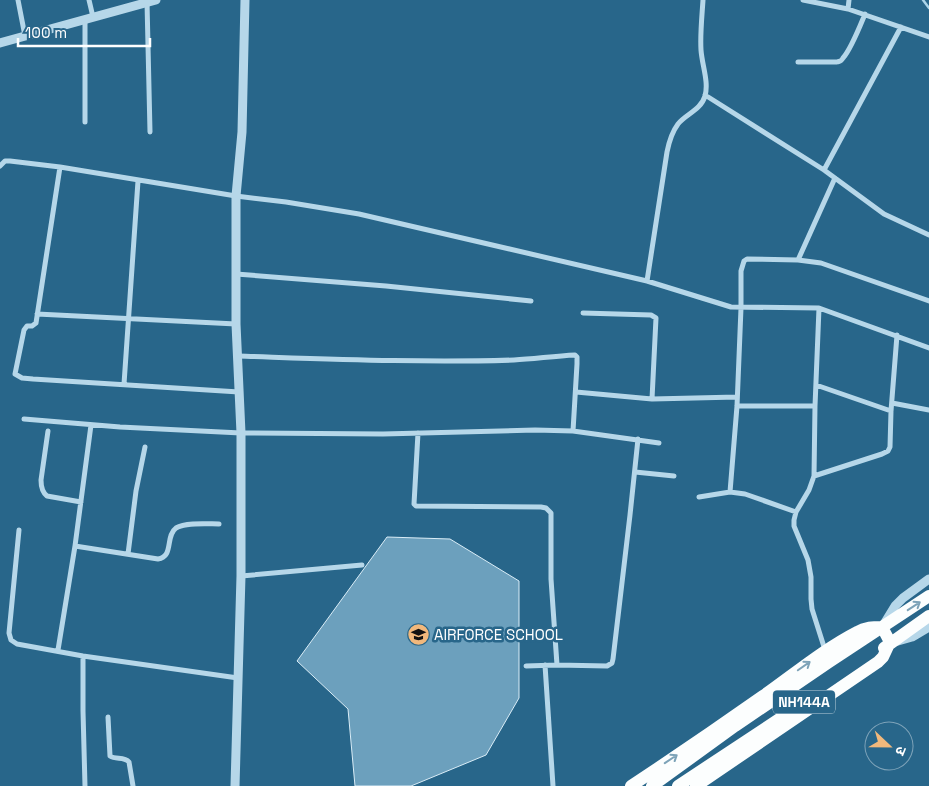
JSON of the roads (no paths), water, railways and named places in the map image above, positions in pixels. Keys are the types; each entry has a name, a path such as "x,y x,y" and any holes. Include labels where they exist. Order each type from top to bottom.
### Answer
{"highway":[{"name":"NH144A","path":"652,786 827,657 882,627 929,596"},
{"name":"NH144A","path":"678,786 879,652 890,642 929,616"},
{"path":"696,786 878,662 883,657 890,642 882,627"},
{"path":"630,786 827,657"}],"street":[{"path":"18,0 25,36"},
{"path":"85,122 89,0"},
{"path":"235,786 241,576 242,433 236,324 236,196 242,132 245,0"},
{"path":"647,282 669,140 679,122 702,103 705,95 706,84 701,50 703,0"},
{"path":"803,0 848,8 929,37"},
{"path":"848,8 849,0"},
{"path":"0,43 152,1 150,132"},
{"path":"798,62 836,62 843,59 865,14"},
{"path":"824,170 901,26"},
{"path":"705,95 824,170 884,214 929,235"},
{"path":"0,166 5,161 10,161 60,167 138,181 359,214 647,282 731,307 819,308 929,348"},
{"path":"60,167 38,314 35,325 27,326 24,330 14,374 22,378 34,379 239,392"},
{"path":"798,260 835,178"},
{"path":"124,384 138,181"},
{"path":"730,492 737,406 741,271 744,261 748,259 798,260 821,263 929,301"},
{"path":"236,274 386,286 531,301"},
{"path":"819,308 814,476 809,490 796,512 794,526 808,560 811,577 812,609 827,657"},
{"path":"583,313 651,315 656,318 652,399"},
{"path":"38,314 236,324"},
{"path":"814,476 888,451 891,443 891,411 897,335"},
{"path":"238,356 374,361 443,361 516,360 574,355 577,357 573,431"},
{"path":"816,385 891,411"},
{"path":"576,392 652,399 737,397"},
{"path":"892,403 929,410"},
{"path":"737,406 815,406"},
{"path":"24,419 91,425 242,433 573,431 659,443"},
{"path":"58,650 75,546 91,425"},
{"path":"48,431 41,480 44,494 81,502"},
{"path":"418,433 414,504 416,506 541,507 546,508 551,513 551,579 557,664"},
{"path":"526,666 557,664 607,666 612,664 638,439"},
{"path":"128,554 136,491 145,447"},
{"path":"635,472 674,476"},
{"path":"699,496 730,492 745,494 796,512"},
{"path":"75,546 158,559 166,555 171,535 178,527 186,524 219,524"},
{"path":"19,530 9,633 11,640 17,644 83,656 238,678"},
{"path":"241,576 362,565"},
{"path":"882,627 903,598 929,579"},
{"path":"890,642 905,640 929,627"},
{"path":"83,656 85,786"},
{"path":"545,665 552,786"},
{"path":"108,717 110,756 129,762 133,786"}],"waterway":[{"path":"923,0 929,8"}],"place":[{"name":"AIRFORCE SCHOOL","path":"418,635"}]}
